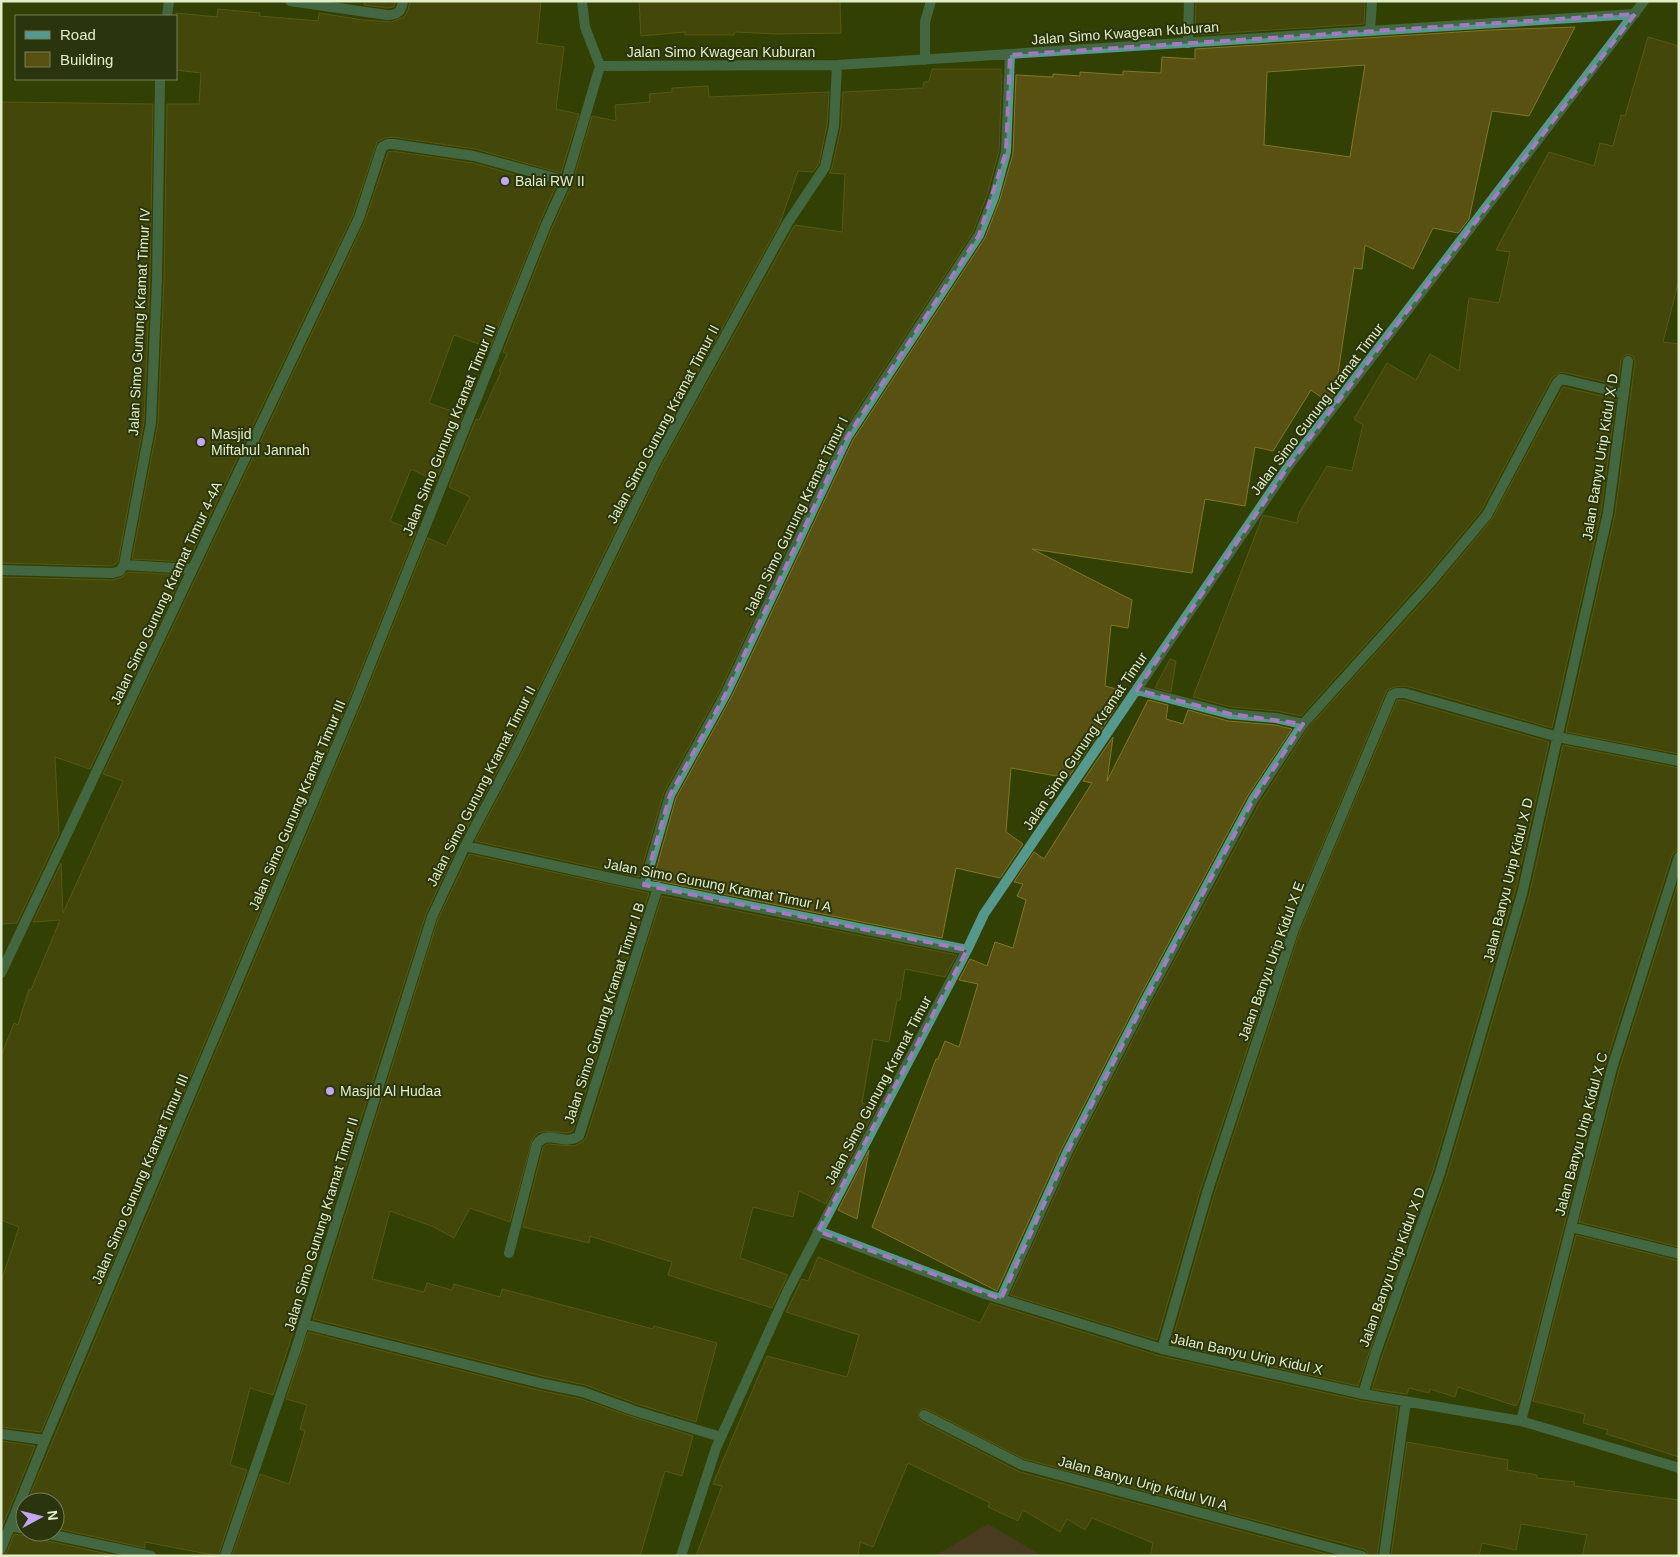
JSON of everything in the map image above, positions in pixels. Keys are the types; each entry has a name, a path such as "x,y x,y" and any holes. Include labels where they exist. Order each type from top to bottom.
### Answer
{"street":[{"path":"167,15 169,1"},
{"path":"290,1 387,15 397,14 403,1"},
{"path":"582,1 585,28 600,66"},
{"path":"925,60 925,22 931,1"},
{"path":"1188,43 1189,1"},
{"path":"1370,31 1372,1"},
{"path":"1634,14 1644,1"},
{"name":"Jalan Simo Kwagean Kuburan","path":"600,66 836,66 1634,14"},
{"name":"Jalan Simo Gunung Kramat Timur","path":"681,1556 716,1448 787,1292 967,950 984,914 1290,464 1634,14"},
{"name":"Jalan Simo Gunung Kramat Timur I","path":"644,885 670,794 726,693 847,437 979,235 994,197 1006,152 1010,55"},
{"name":"Jalan Simo Gunung Kramat Timur III","path":"1,1549 356,700 546,224 566,181 600,66"},
{"name":"Jalan Simo Gunung Kramat Timur II","path":"225,1556 304,1324 432,917 465,846 515,752 656,462 787,224 825,167 834,126 836,66"},
{"name":"Jalan Simo Gunung Kramat Timur IV","path":"124,565 151,423 157,280 160,80"},
{"name":"Jalan Simo Gunung Kramat Timur 4-4A","path":"2,971 359,218 382,147 393,144 474,156 566,181"},
{"name":"Jalan Banyu Urip Kidul X D","path":"1364,1394 1376,1352 1440,1173 1522,894 1608,513 1628,361"},
{"path":"1001,1299 1068,1151 1144,1003 1253,800 1303,724 1430,583 1487,515 1557,383 1561,379 1624,394"},
{"path":"1,570 113,573 120,571 124,565 192,569"},
{"path":"1137,690 1230,714 1276,718 1303,724"},
{"name":"Jalan Banyu Urip Kidul X E","path":"1162,1350 1207,1193 1294,929 1392,696 1397,692 1404,693 1558,736"},
{"path":"1558,736 1679,761"},
{"name":"Jalan Simo Gunung Kramat Timur I A","path":"465,846 658,888 967,950"},
{"name":"Jalan Banyu Urip Kidul X C","path":"1521,1421 1612,1068 1679,857"},
{"name":"Jalan Simo Gunung Kramat Timur I B","path":"509,1254 537,1144 545,1136 569,1141 579,1136 658,888"},
{"path":"1571,1227 1679,1254"},
{"name":"Jalan Banyu Urip Kidul X","path":"818,1231 1001,1299 1162,1350 1364,1394 1521,1421 1679,1468"},
{"path":"304,1324 583,1392 635,1411 721,1437"},
{"path":"1384,1556 1406,1401"},
{"name":"Jalan Banyu Urip Kidul VII A","path":"924,1415 1022,1464 1362,1556"},
{"path":"1,1434 45,1440"},
{"path":"10,1526 15,1527"},
{"path":"65,1537 151,1556"}],"highlighted area":[{"path":"1635,14 1290,464 1137,690 1230,714 1303,724 1253,800 1144,1003 1068,1151 1001,1299 818,1231 967,950 644,885 670,795 726,693 847,437 979,235 1006,152 1010,55"}],"shaded area":[{"path":"988,1524 1041,1555 1042,1556 935,1556"}],"building":[{"path":"365,1 396,1 394,7 387,8 364,5"},
{"path":"410,1 541,1 537,43 564,47 556,109 579,114 561,173 475,149 393,137 377,142 353,215 188,562 132,559 158,423 164,280 167,104 199,104 201,73 178,70 178,15 176,13 217,17 218,9 260,13 259,16 318,21 319,13 391,22 404,17"},
{"path":"639,1 840,1 841,33 777,34 735,32 734,35 685,35 685,32 641,36"},
{"path":"1196,1 1365,1 1364,24 1195,35"},
{"path":"1575,27 1529,116 1492,111 1469,219 1458,233 1433,228 1413,269 1365,245 1362,269 1354,268 1335,393 1328,402 1311,390 1273,451 1255,447 1245,506 1205,499 1192,573 1032,549 1132,600 1128,628 1111,625 1105,686 1120,690 1117,706 1068,778 1011,768 1006,832 1023,844 1000,878 956,868 942,938 653,880 676,798 732,696 853,440 985,238 1000,199 1013,154 1016,75 1053,77 1053,74 1080,76 1080,72 1123,75 1123,71 1161,73 1162,57 1195,59 1195,49 1490,30","holes":["1365,65 1350,157 1264,145 1267,72"]},
{"path":"1648,37 1679,46 1679,280 1663,342 1679,344 1679,754 1566,732 1615,514 1635,362 1633,356 1628,354 1621,360 1618,385 1562,372 1552,378 1481,511 1425,578 1301,716 1277,711 1231,707 1193,697 1263,515 1297,523 1299,513 1327,466 1352,471 1363,425 1354,419 1387,363 1416,380 1430,354 1459,371 1469,298 1499,303 1510,252 1496,250 1549,152 1594,166 1600,143 1613,146 1621,115 1625,116"},
{"path":"932,69 1001,69 999,151 987,195 973,232 841,434 720,690 664,792 639,877 475,841 521,755 662,465 793,228 795,225 842,232 845,174 829,173 832,168 841,127 843,92 923,88 924,82 929,82"},
{"path":"708,86 709,97 829,92 827,125 819,164 813,172 798,171 780,223 650,459 509,749 459,843 426,914 273,1395 250,1388 230,1465 247,1470 218,1556 145,1542 145,1548 65,1530 65,1492 31,1492 362,703 428,538 446,546 470,497 449,487 476,419 479,420 501,372 499,371 507,354 503,352 552,228 572,184 592,116 616,121 615,105 650,102 649,94 672,92 672,88"},
{"path":"1,102 153,104 150,280 144,422 118,562 112,566 1,563"},
{"path":"392,151 473,163 556,186 490,348 454,335 429,403 463,415 436,481 411,469 390,521 416,532 350,697 41,1432 1,1427 1,1282 19,1227 1,1220 1,1056 14,1023 18,1025 29,989 31,990 60,920 33,922 61,863 63,913 123,781 103,774 365,221 388,152"},
{"path":"1563,387 1616,399 1601,512 1552,728 1406,686 1387,690 1288,927 1200,1191 1157,1340 1010,1295 1074,1154 1150,1006 1259,804 1308,728 1435,588 1492,519"},
{"path":"128,572 182,575 90,769 55,757 59,834 17,923 1,924 1,577 113,580 122,577"},
{"path":"1170,659 1176,661 1171,692 1155,688"},
{"path":"1148,700 1168,705 1166,719 1183,724 1188,710 1228,721 1275,725 1292,729 1247,797 1138,1000 1062,1148 997,1291 872,1227 936,1059 938,1059 945,1041 959,1047 978,984 959,980 970,959 987,966 995,942 1013,948 1026,900 1017,896 1023,884 1014,882 1034,852 1044,859 1092,783 1083,781 1113,737 1107,781"},
{"path":"1397,700 1403,700 1549,742 1515,892 1433,1171 1358,1386 1171,1344 1214,1195 1300,931"},
{"path":"1563,745 1679,768 1679,850 1672,855 1605,1066 1520,1398 1516,1406 1458,1387 1455,1397 1430,1389 1429,1393 1409,1388 1406,1394 1372,1389 1447,1175 1529,896"},
{"path":"469,854 649,893 573,1131 567,1133 545,1131 538,1133 532,1140 510,1222 470,1208 454,1238 434,1227 390,1211 372,1279 424,1292 427,1283 452,1290 454,1284 500,1297 502,1289 653,1329 654,1326 717,1343 696,1422 637,1404 585,1385 313,1319 438,919"},
{"path":"1679,880 1679,1247 1579,1222 1619,1070"},
{"path":"662,896 957,955 945,977 905,969 900,1000 897,1000 889,1042 873,1039 862,1103 876,1108 826,1204 799,1191 793,1217 753,1207 740,1258 788,1275 772,1308 668,1275 672,1262 590,1236 589,1243 523,1227 543,1147 547,1144 574,1146 586,1138"},
{"path":"869,1150 857,1219 838,1210"},
{"path":"1576,1235 1679,1261 1679,1457 1606,1434 1608,1430 1583,1423 1585,1414 1533,1401"},
{"path":"818,1257 980,1323 990,1303 1160,1356 1362,1401 1398,1407 1377,1556 1369,1556 1364,1549 1024,1459 924,1408 918,1412 918,1418 921,1421 1020,1472 1334,1556 1150,1556 1153,1543 1092,1518 1085,1530 1067,1519 1060,1532 1023,1510 1018,1521 988,1507 990,1503 908,1463 873,1547 860,1542 858,1556 696,1556 722,1486 713,1484 767,1356 847,1377 859,1335 786,1312 802,1279 808,1281"},
{"path":"308,1332 538,1390 581,1399 693,1436 682,1476 665,1471 640,1556 232,1556 260,1474 289,1484 305,1431 300,1429 307,1405 286,1399"},
{"path":"1,1441 35,1446 15,1492 1,1530"},
{"path":"1407,1442 1508,1460 1507,1470 1537,1475 1537,1478 1575,1482 1574,1486 1679,1500 1679,1556 1582,1556 1587,1535 1521,1524 1516,1550 1482,1543 1479,1556 1391,1556"},
{"path":"14,1534 15,1542 53,1542 117,1556 2,1556 7,1552"}],"place":[{"name":"Balai RW II","path":"505,181"},
{"name":"Masjid Miftahul Jannah","path":"201,442"},
{"name":"Masjid Al Hudaa","path":"330,1091"}]}
